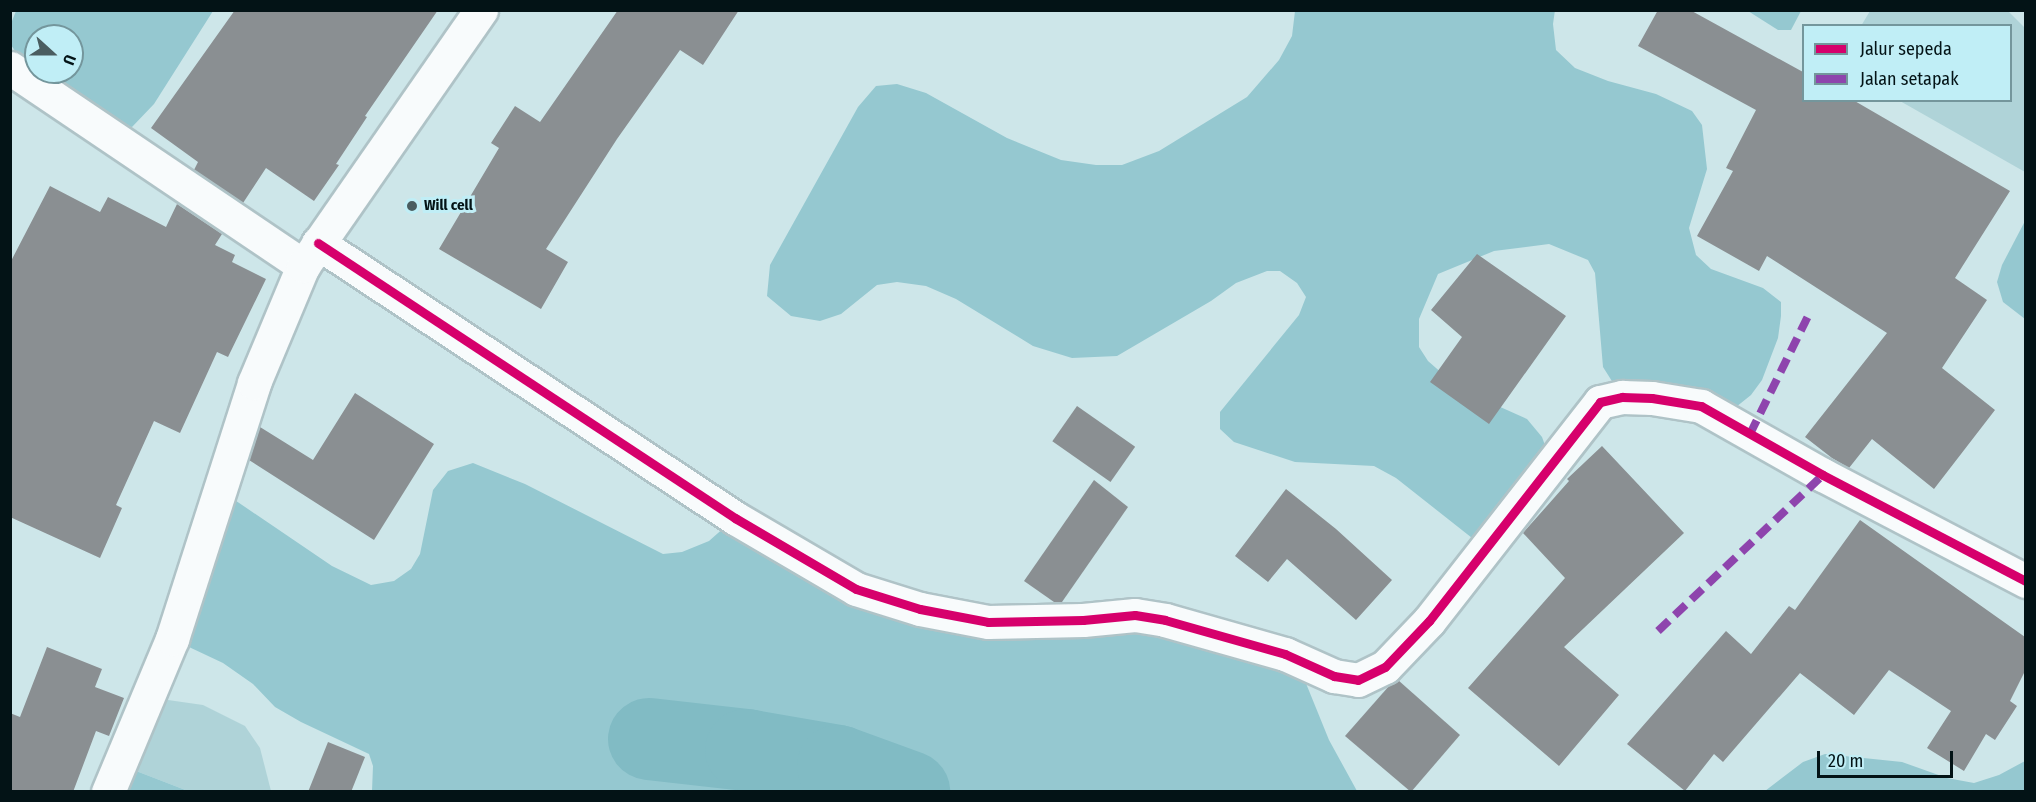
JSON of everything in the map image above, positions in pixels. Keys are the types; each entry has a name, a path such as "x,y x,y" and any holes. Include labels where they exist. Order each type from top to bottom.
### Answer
{"street":[{"path":"108,792 172,639 254,384 311,254 481,10"},
{"path":"10,68 735,518 856,589 920,609 988,622 1083,620 1135,615 1165,620 1285,654 1334,676 1358,680 1386,667 1429,621 1600,402 1622,397 1652,398 1701,406 1823,475 2025,581"}],"shaded area":[{"path":"1555,10 1553,24 1556,50 1575,68 1608,81 1656,94 1692,111 1702,125 1707,169 1689,228 1696,255 1711,269 1763,288 1781,302 1781,316 1778,338 1762,380 1751,395 1736,407 1718,415 1622,397 1603,367 1595,273 1588,260 1549,244 1494,251 1438,274 1419,319 1419,347 1428,361 1460,389 1527,419 1542,437 1546,448 1486,549 1396,478 1374,466 1295,462 1234,442 1220,429 1220,412 1299,315 1306,297 1297,283 1280,271 1267,271 1236,283 1211,301 1117,356 1072,358 1033,346 956,299 926,286 897,282 877,285 841,314 820,321 791,316 767,296 770,265 858,107 876,86 897,84 926,93 1007,138 1061,160 1096,165 1122,165 1159,151 1247,97 1279,60 1292,36 1295,11"},
{"path":"16,11 213,11 154,104 132,127 111,123 53,84 84,84 84,24 24,24 24,64 11,45 10,26"},
{"path":"1748,11 1801,11 1791,30 1778,30"},
{"path":"1870,11 2008,11 2025,28 2025,172 1902,102 2012,102 2012,24 1862,24"},
{"path":"2025,221 2025,319 2003,302 1997,282 2002,265"},
{"path":"473,463 525,484 663,554 682,552 709,541 735,518 920,609 1135,615 1303,676 1329,740 1357,791 372,791 373,766 369,754 275,707 253,684 223,663 172,639 220,490 332,566 371,585 394,581 411,569 420,554 433,490 448,471"},
{"path":"147,697 203,705 245,726 260,748 271,791 188,791 118,764"},
{"path":"1825,754 1902,762 1947,778 1974,783 1999,775 2025,761 2025,791 1765,791 1803,762"},
{"path":"118,764 188,791 108,792"}],"building":[{"path":"235,10 438,10 365,116 367,117 336,164 339,165 314,201 266,168 243,203 194,170 198,162 151,128"},
{"path":"618,10 739,10 703,65 680,50 617,139 546,249 568,262 541,309 439,249 499,148 491,143 515,106 540,122"},
{"path":"1658,10 1690,10 1802,71 1802,102 1856,102 2010,191 1955,278 1987,300 1942,368 1995,410 1934,489 1872,439 1849,468 1805,437 1887,333 1767,256 1759,271 1697,236 1733,171 1726,168 1756,110 1638,46"},
{"path":"50,186 100,212 108,197 166,227 177,204 222,234 215,245 235,255 232,262 266,279 228,357 217,352 180,433 154,421 116,505 122,508 100,558 10,517 10,263"},
{"path":"1477,254 1566,316 1489,424 1430,382 1462,337 1431,310"},
{"path":"355,393 434,444 374,540 249,460 260,427 313,460"},
{"path":"1077,406 1135,447 1110,482 1052,441"},
{"path":"1602,446 1684,533 1564,647 1619,695 1559,766 1468,688 1565,578 1523,533 1569,481 1567,479"},
{"path":"1094,480 1128,507 1062,602 1054,602 1024,581"},
{"path":"1286,489 1336,529 1392,580 1356,620 1287,559 1268,582 1235,556"},
{"path":"1860,520 2025,637 2025,671 2010,701 2017,706 1995,740 1986,734 1964,771 1927,748 1951,711 1889,670 1854,715 1800,673 1723,762 1714,754 1685,791 1627,744 1726,631 1751,654 1789,606 1795,610"},
{"path":"47,647 102,669 95,687 124,698 109,736 96,731 73,792 10,792 10,713 20,717"},
{"path":"1398,680 1460,735 1411,792 1345,736 1389,686"},
{"path":"328,742 365,757 351,792 308,792"}],"waterway":[{"path":"649,739 746,750 838,766 909,792"}],"marked path":[{"path":"1750,434 1808,316"},
{"path":"1658,631 1823,475"}],"cycle path":[{"path":"318,243 735,518 856,589 920,609 988,622 1083,620 1135,615 1165,620 1285,654 1334,676 1358,680 1385,667 1429,621 1600,402 1622,397 1652,398 1701,406 1823,475 2026,581"}],"place":[{"name":"Will cell","path":"412,206"}]}
